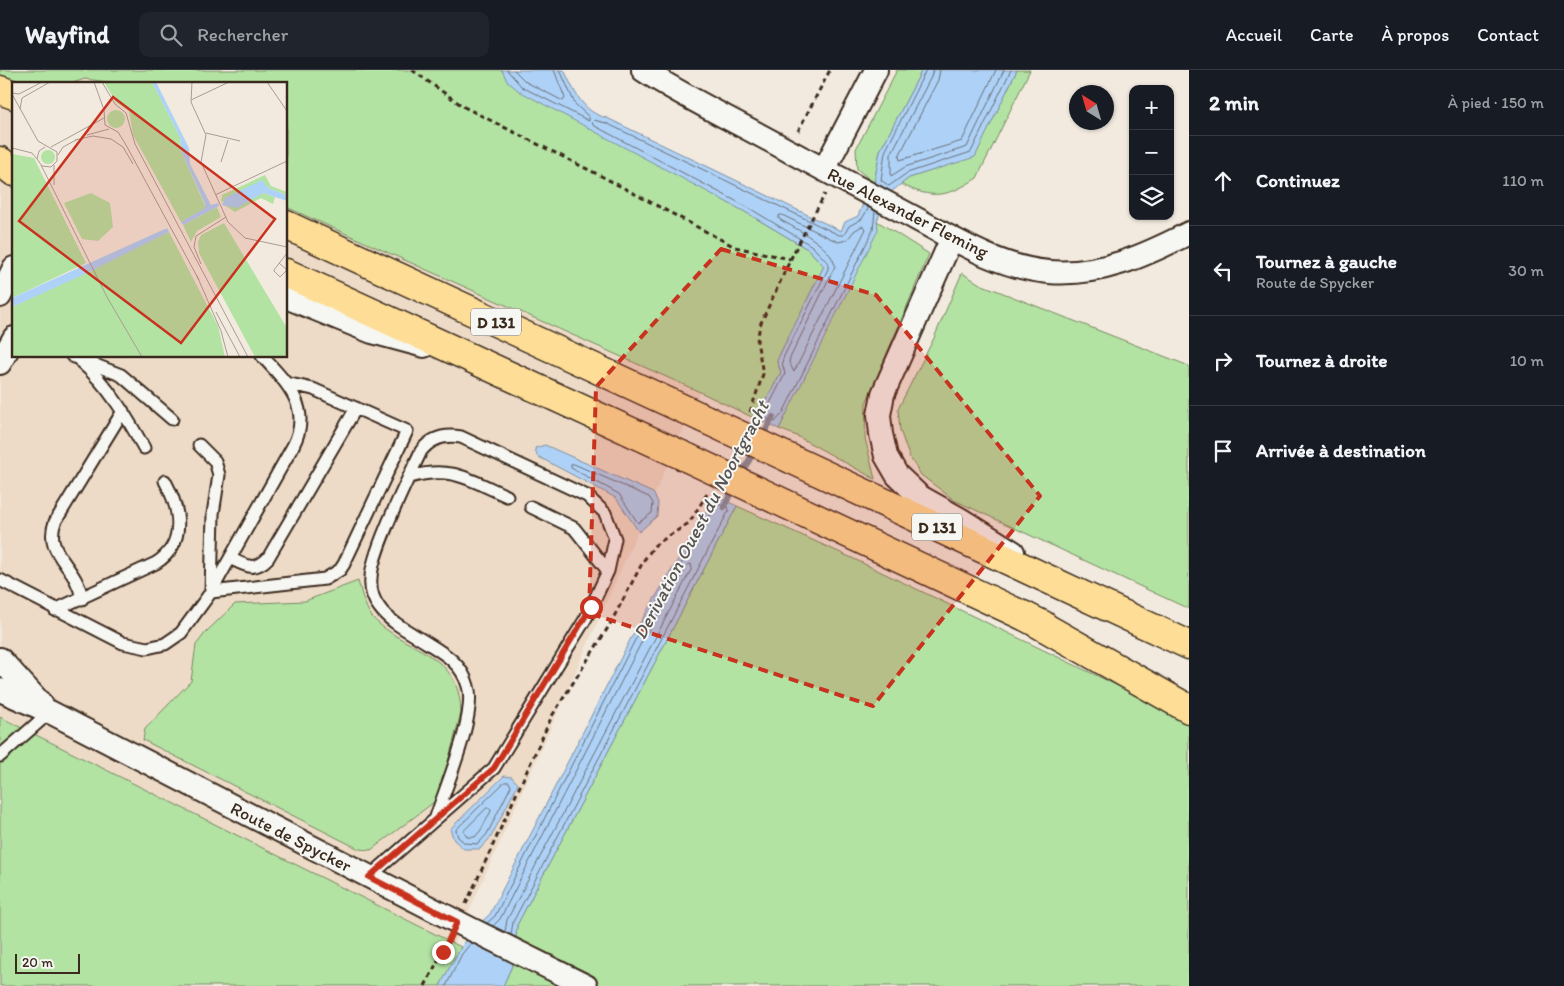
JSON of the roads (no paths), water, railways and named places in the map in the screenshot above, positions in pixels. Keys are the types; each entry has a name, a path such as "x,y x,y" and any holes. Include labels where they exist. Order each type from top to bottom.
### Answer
{"main road":[{"path":"0,90 12,94"},
{"path":"0,161 12,170"},
{"name":"D 131","path":"288,226 1189,644"},
{"name":"D 131","path":"288,274 688,458 1189,694"},
{"path":"1023,615 1189,709"}],"street":[{"name":"Rue Alexander Fleming","path":"643,70 863,191 952,238 1010,264 1034,270 1071,273 1100,269 1128,261 1189,233"},
{"path":"824,170 876,70"},
{"path":"952,238 883,394 880,424 886,456 897,475 911,491 1084,596"},
{"path":"0,296 12,272"},
{"path":"288,298 372,332 482,362"},
{"path":"0,363 12,342"},
{"path":"0,374 12,358"},
{"name":"Route de Spycker","path":"0,659 50,712"},
{"name":"Route de Spycker","path":"0,690 50,712 464,926 586,986"}],"lane":[{"path":"74,358 96,377 123,411 144,448"},
{"path":"77,358 121,375 172,420"},
{"path":"0,580 55,610 123,643 147,648 165,644 180,634 211,592 298,436 301,420 300,412 286,383 264,358"},
{"path":"211,592 325,579 340,570 408,431 313,389 286,383"},
{"path":"230,558 252,568 258,567 268,558 356,408"},
{"path":"82,599 76,576 54,547 51,535 55,522 123,411"},
{"path":"369,877 436,817 487,776 502,757 586,618 608,570 614,546 613,531 605,513 587,496 461,437 452,435 437,438 425,446 380,546 371,578 372,594 380,609 393,620 448,656 461,669 469,686 469,715 436,817"},
{"path":"199,444 215,461 219,475 213,514 211,592"},
{"path":"410,477 427,472 446,471 507,496"},
{"path":"55,610 156,563 170,551 178,534 179,526 174,500 165,480"},
{"path":"531,508 574,528 608,570"},
{"path":"0,756 50,712"}],"water":[{"path":"502,70 564,70 580,100 591,111 841,231 845,222 858,216 865,199 882,208 877,221 878,230 779,429 756,419 781,372 777,361 780,354 824,266 809,250 747,213 519,91 507,81"},
{"path":"922,70 1017,70 975,157 909,178 891,192 874,183 880,151"},
{"path":"545,445 653,493 658,502 657,516 639,532 616,498 537,456 535,448"},
{"path":"716,496 737,506 517,925 514,961 503,986 440,986 462,947 474,930 490,914 631,638"},
{"path":"504,776 512,777 518,784 491,837 480,849 464,849 454,840 450,829"}],"waterway":[{"name":"Derivation Ouest du Noortgracht","path":"761,439 773,417"},
{"name":"Derivation Ouest du Noortgracht","path":"740,476 755,450"},
{"name":"Derivation Ouest du Noortgracht","path":"724,507 734,487"}]}
